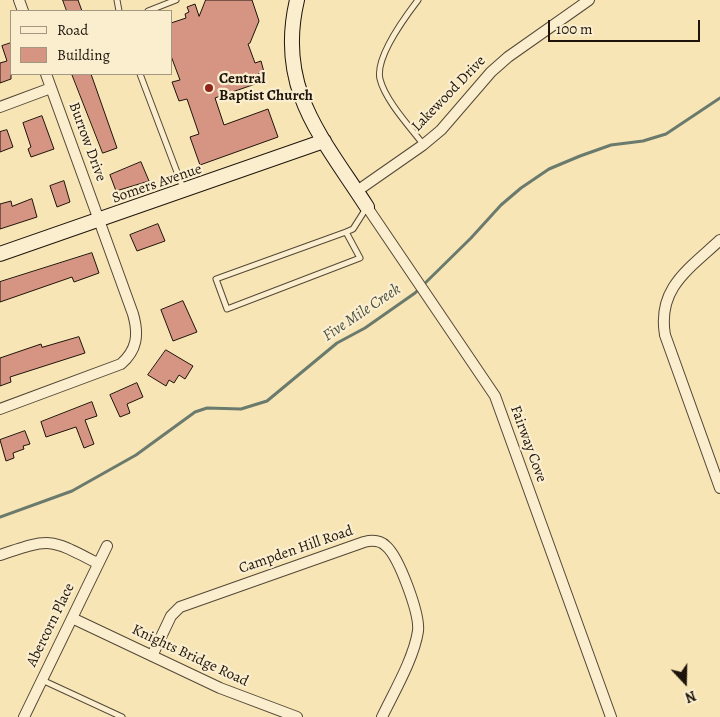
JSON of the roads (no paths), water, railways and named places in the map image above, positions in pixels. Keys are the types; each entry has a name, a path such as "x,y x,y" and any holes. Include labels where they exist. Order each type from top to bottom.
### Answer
{"street":[{"path":"297,0 290,38 293,71 301,100 324,141 367,207"},
{"name":"Lakewood Drive","path":"357,191 423,145 452,118 481,83 503,62 589,0"},
{"name":"Burrow Drive","path":"0,409 120,364 132,352 137,336 136,327 46,75"},
{"path":"0,107 51,88"},
{"name":"Somers Avenue","path":"0,254 184,192 324,141"},
{"name":"Fairway Cove","path":"367,207 495,396 611,717"},
{"path":"720,240 675,283 667,296 663,313 665,335 720,488"},
{"path":"0,556 45,542 60,544 98,563"},
{"name":"Campden Hill Road","path":"152,656 172,616 180,607 364,542 380,542 387,546 394,556 416,609 418,626 415,644 382,717"},
{"name":"Abercorn Place","path":"24,717 106,546"},
{"name":"Knights Bridge Road","path":"72,618 237,696 297,717"}],"lane":[{"path":"151,10 176,0"},
{"path":"418,0 384,56 380,74 386,93 423,145"},
{"path":"140,75 184,192"},
{"path":"346,232 360,258 227,309 216,279 353,229 367,207"},
{"path":"42,680 122,717"}],"waterway":[{"name":"Five Mile Creek","path":"0,517 72,491 136,455 195,412 207,408 241,409 267,401 337,343 365,328 415,293 471,238 501,205 521,188 549,169 611,145 643,141 666,134 720,98"}],"place":[{"name":"Central Baptist Church","path":"209,88"}]}
